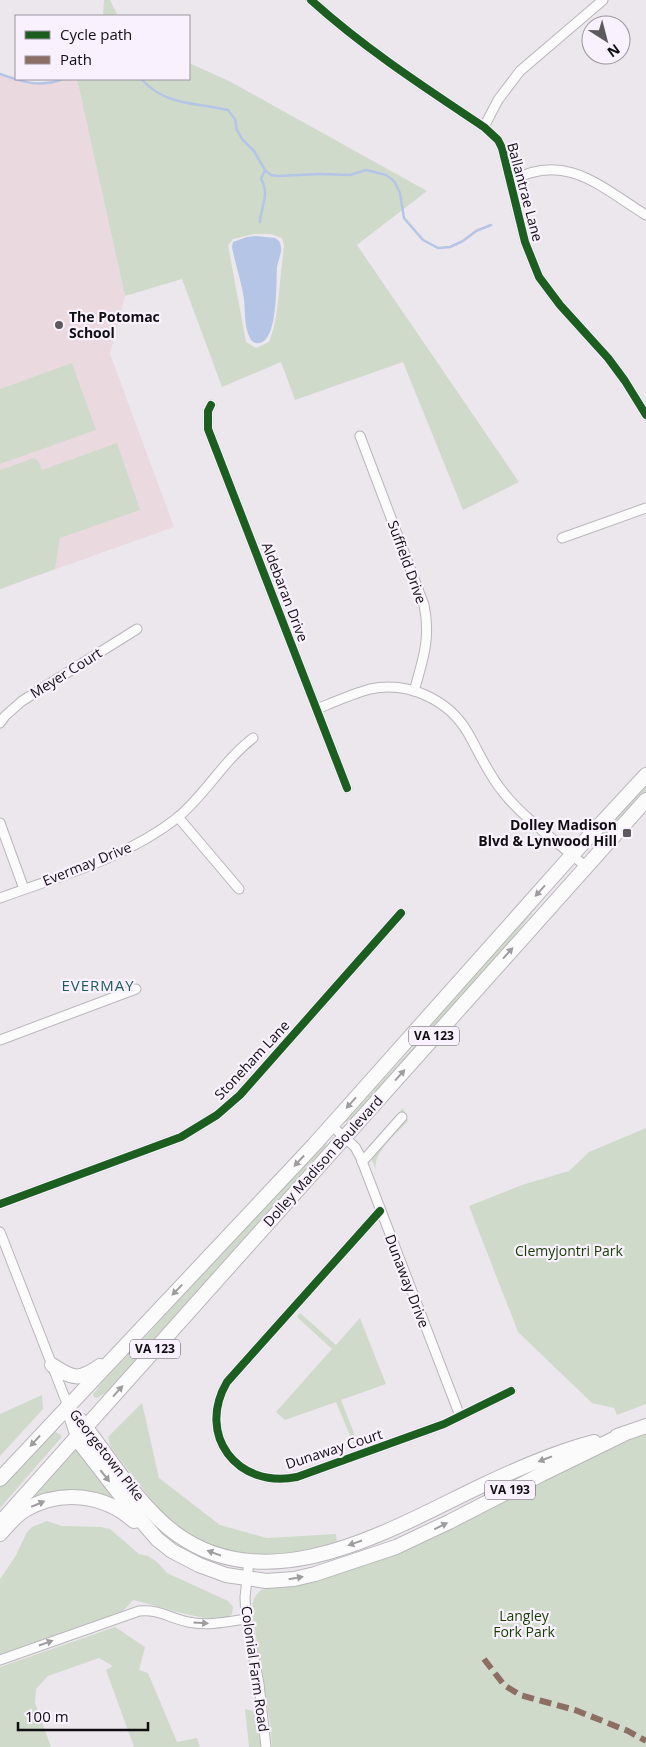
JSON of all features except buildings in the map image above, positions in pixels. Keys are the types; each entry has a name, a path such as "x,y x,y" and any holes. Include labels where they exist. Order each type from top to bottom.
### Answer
{"main road":[{"name":"Dolley Madison Boulevard","path":"0,1479 331,1125 646,775"},
{"name":"Dolley Madison Boulevard","path":"0,1522 646,800"},
{"path":"52,1365 68,1375 81,1376 88,1374 117,1354"},
{"name":"Georgetown Pike","path":"68,1406 81,1432 148,1508 170,1529 202,1548 230,1558 268,1562 297,1560 353,1544 391,1529 482,1486 548,1458 579,1446 646,1426"},
{"name":"Georgetown Pike","path":"81,1432 81,1446 157,1539 180,1556 226,1575 274,1581 304,1577 386,1551 449,1522 547,1471 624,1434"},
{"path":"0,1534 15,1518 32,1506 51,1499 72,1497 94,1499 114,1506 157,1539"}],"street":[{"name":"Ballantrae Lane","path":"311,0 338,24 382,58 484,127 498,140 511,181 525,242 539,277 560,305 608,358 646,415"},
{"path":"484,127 498,100 520,71 603,0"},
{"path":"511,181 522,175 545,169 571,172 591,180 646,215"},
{"name":"Aldebaran Drive","path":"211,405 208,411 208,429 347,788"},
{"name":"Suffield Drive","path":"360,436 424,605 428,634 414,691"},
{"path":"562,538 646,508"},
{"name":"Meyer Court","path":"0,723 22,701 137,629"},
{"path":"317,709 371,689 400,688 427,696 450,711 468,734 482,763 504,794 585,866"},
{"name":"Evermay Drive","path":"0,898 121,852 142,842 178,817 210,784 230,758 253,738"},
{"path":"178,817 239,889"},
{"path":"0,823 24,889"},
{"name":"Stoneham Lane","path":"0,1204 181,1137 217,1116 240,1095 401,913"},
{"path":"0,1040 136,989"},
{"path":"362,1162 402,1117"},
{"name":"Dunaway Drive","path":"331,1125 355,1147 362,1162 460,1416"},
{"name":"Dunaway Court","path":"380,1211 227,1382 217,1408 216,1424 218,1435 230,1456 247,1471 268,1478 287,1479 324,1468 418,1434 511,1391"},
{"path":"0,1232 68,1406"},
{"name":"Colonial Farm Road","path":"249,1561 246,1619 259,1684 266,1747"},
{"path":"0,1660 139,1611 151,1610 187,1622 202,1624 218,1624 246,1619"}],"shaded area":[{"name":"The Potomac School","path":"0,74 29,84 77,80 125,296 110,354 174,527 0,589"}],"green space":[{"path":"104,0 110,0 118,15 103,15"},
{"path":"190,63 231,82 427,191 357,245 519,482 463,510 403,362 295,400 281,362 222,387 182,279 125,296 77,80 190,80","holes":["254,234 271,234 282,238 284,246 274,327 269,342 256,348 246,342 228,245 233,239"]},
{"path":"72,363 96,430 0,464 0,389"},
{"path":"117,443 140,510 60,538 55,569 0,589 0,470 34,458 38,461 42,470"},
{"path":"646,780 646,793 608,834 590,845"},
{"path":"569,866 570,868 546,895 504,949 347,1124 345,1121 416,1044 435,1019"},
{"path":"403,1108 408,1121 381,1150 376,1170 367,1148"},
{"name":"Clemyjontri Park","path":"646,1128 646,1404 617,1415 614,1408 592,1403 518,1332 469,1206 522,1185 569,1171 589,1152"},
{"path":"326,1142 327,1148 109,1391 97,1398 94,1397 93,1394 104,1380 149,1333 225,1245 322,1143"},
{"path":"300,1313 336,1345 360,1318 386,1384 341,1400 358,1444 354,1445 336,1402 285,1420 276,1412 332,1349 297,1317"},
{"path":"42,1395 43,1409 0,1456 0,1414"},
{"path":"142,1403 159,1478 220,1525 267,1538 336,1534 337,1543 329,1547 260,1558 201,1543 177,1527 157,1507 111,1448 108,1437"},
{"path":"56,1432 61,1435 61,1438 0,1508 0,1486 44,1438"},
{"name":"Langley Fork Park","path":"646,1432 646,1747 272,1747 270,1723 252,1612 253,1600 261,1590 316,1578 585,1456"},
{"path":"77,1443 130,1514 115,1503 31,1500"},
{"path":"47,1521 62,1526 110,1529 139,1554 148,1556 157,1562 167,1573 228,1601 233,1607 232,1614 225,1619 207,1618 133,1600 123,1611 117,1614 0,1658 0,1579 15,1557 27,1532 32,1527"},
{"path":"115,1627 145,1647 139,1670 148,1673 177,1742 197,1738 200,1747 134,1747 106,1670 113,1666 99,1658 48,1676 36,1689 35,1703 51,1747 0,1747 0,1667"},
{"path":"245,1709 258,1712 261,1747 249,1747"}],"water":[{"path":"256,236 275,238 279,241 281,251 277,267 275,311 272,324 269,335 263,341 256,343 251,340 246,327 243,293 232,247 233,242"}],"waterway":[{"path":"0,74 15,78"},
{"path":"21,80 31,83 47,83 60,80"},
{"path":"142,80 161,95 171,99 228,110 235,119 237,130 242,139 254,151 265,170 271,175 350,175 366,170 386,175 394,181 400,193 404,218 423,240 438,248 450,247 463,241 476,231 491,225"},
{"path":"260,222 265,195 264,184 261,179 265,170"}],"marked path":[{"path":"484,1659 504,1685 520,1695 575,1710 628,1731 646,1741"}],"cycle path":[{"path":"311,0 373,51 484,127 498,140 502,148 525,242 539,277 560,305 608,358 646,415"},
{"path":"211,405 208,411 208,429 347,788"},
{"path":"0,1204 181,1137 217,1115 240,1095 401,913"},
{"path":"380,1211 227,1382 219,1402 216,1421 220,1439 228,1454 240,1466 256,1475 275,1479 297,1477 444,1424 511,1391"}],"place":[{"name":"The Potomac School","path":"59,325"},
{"name":"Dolley Madison Blvd & Lynwood Hill","path":"627,833"}],"district":[{"name":"EVERMAY","path":"98,986"}]}
